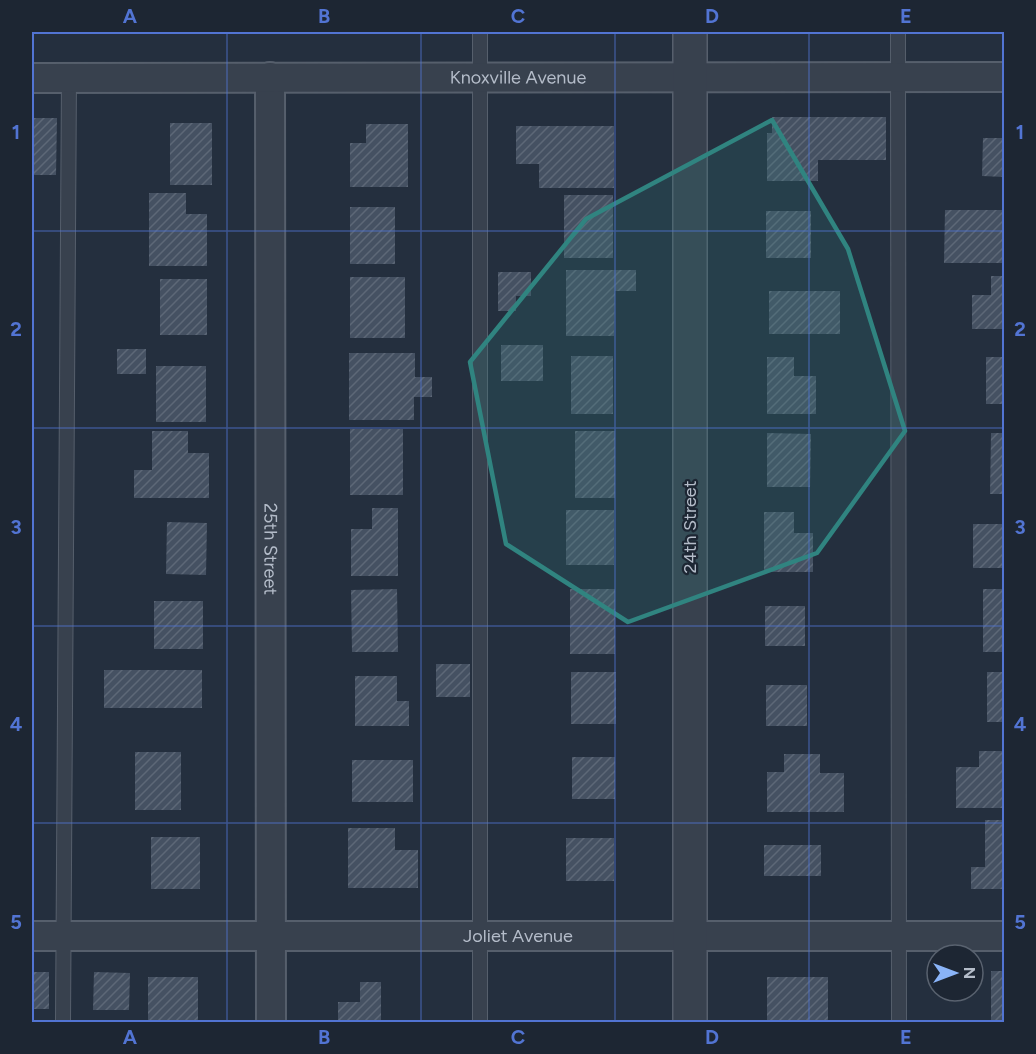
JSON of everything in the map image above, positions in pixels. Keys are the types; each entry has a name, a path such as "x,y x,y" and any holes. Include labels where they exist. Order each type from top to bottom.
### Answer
{"street":[{"name":"24th Street","path":"690,32 690,1023"},
{"name":"25th Street","path":"270,77 271,1023"},
{"name":"Knoxville Avenue","path":"32,78 1005,77"},
{"name":"Joliet Avenue","path":"32,936 1005,936"}],"lane":[{"path":"480,32 480,1023"},
{"path":"898,32 899,1023"},
{"path":"63,1023 69,77"}],"highlighted area":[{"path":"772,120 848,249 905,431 817,553 628,622 506,544 470,362 586,219"}],"building":[{"path":"772,117 886,117 886,160 818,160 818,181 767,181 767,133 772,133"},
{"path":"32,118 57,118 56,175 32,175"},
{"path":"170,123 212,123 212,185 170,185"},
{"path":"366,124 408,124 408,187 350,187 350,143 366,143"},
{"path":"516,126 614,126 614,188 539,188 539,164 516,164"},
{"path":"983,138 1004,138 1004,177 982,176"},
{"path":"149,193 186,193 186,214 207,214 207,266 149,266"},
{"path":"564,195 613,195 613,258 564,258"},
{"path":"350,207 395,207 395,264 350,264"},
{"path":"945,210 1004,210 1004,263 944,263"},
{"path":"766,211 811,211 811,258 766,258"},
{"path":"566,270 636,270 636,291 615,291 614,336 566,336"},
{"path":"498,272 531,272 531,296 516,296 516,311 498,311"},
{"path":"991,276 1004,276 1004,329 972,329 972,295 991,295"},
{"path":"350,277 405,277 405,338 350,338"},
{"path":"160,279 207,279 207,335 160,335"},
{"path":"769,291 840,291 840,334 769,334"},
{"path":"501,345 543,345 543,381 501,381"},
{"path":"117,349 146,349 146,374 117,374"},
{"path":"349,353 415,353 415,377 432,377 432,397 414,397 414,420 349,420"},
{"path":"571,356 613,356 613,414 571,414"},
{"path":"767,357 794,357 794,376 816,376 816,414 767,414"},
{"path":"986,357 1004,357 1004,404 986,404"},
{"path":"156,366 206,366 206,422 156,422"},
{"path":"350,429 403,429 403,495 350,495"},
{"path":"152,431 188,431 188,453 209,453 209,498 134,498 134,470 152,470"},
{"path":"575,431 615,431 615,498 575,498"},
{"path":"767,433 811,434 810,487 767,487"},
{"path":"991,433 1004,433 1004,494 990,494"},
{"path":"372,508 398,508 398,576 351,576 351,529 372,529"},
{"path":"566,510 614,510 614,565 566,565"},
{"path":"764,512 794,512 794,533 813,533 813,572 764,572"},
{"path":"167,522 207,523 206,575 166,574"},
{"path":"973,524 1004,524 1004,568 973,568"},
{"path":"397,589 398,652 352,652 351,590"},
{"path":"570,589 615,589 615,654 570,654"},
{"path":"983,589 1004,589 1004,652 983,652"},
{"path":"154,601 203,601 203,649 154,649"},
{"path":"765,606 805,606 805,646 765,646"},
{"path":"436,664 470,664 470,697 436,697"},
{"path":"104,670 202,670 202,708 104,708"},
{"path":"571,672 616,672 616,724 571,724"},
{"path":"987,672 1004,672 1004,722 987,722"},
{"path":"355,676 397,676 397,701 409,701 409,726 355,726"},
{"path":"766,685 807,685 807,726 766,726"},
{"path":"979,751 1004,751 1004,808 956,808 956,767 979,767"},
{"path":"135,752 181,752 181,810 135,810"},
{"path":"784,754 820,754 820,773 844,773 844,812 767,812 767,772 784,772"},
{"path":"572,757 615,757 615,799 572,799"},
{"path":"352,760 413,760 413,802 352,802"},
{"path":"985,820 1004,820 1004,889 971,889 971,867 985,867"},
{"path":"348,828 395,828 395,850 418,850 418,888 348,888"},
{"path":"151,837 200,837 200,889 151,889"},
{"path":"566,838 614,838 614,881 566,881"},
{"path":"764,845 821,845 821,876 764,876"},
{"path":"991,971 1004,971 1004,1022 991,1022"},
{"path":"32,972 49,972 49,1009 32,1009"},
{"path":"94,972 130,973 129,1010 93,1010"},
{"path":"148,977 198,977 198,1022 148,1022"},
{"path":"767,977 828,977 828,1022 767,1022"},
{"path":"360,982 381,982 381,1022 338,1022 338,1002 360,1002"}]}
